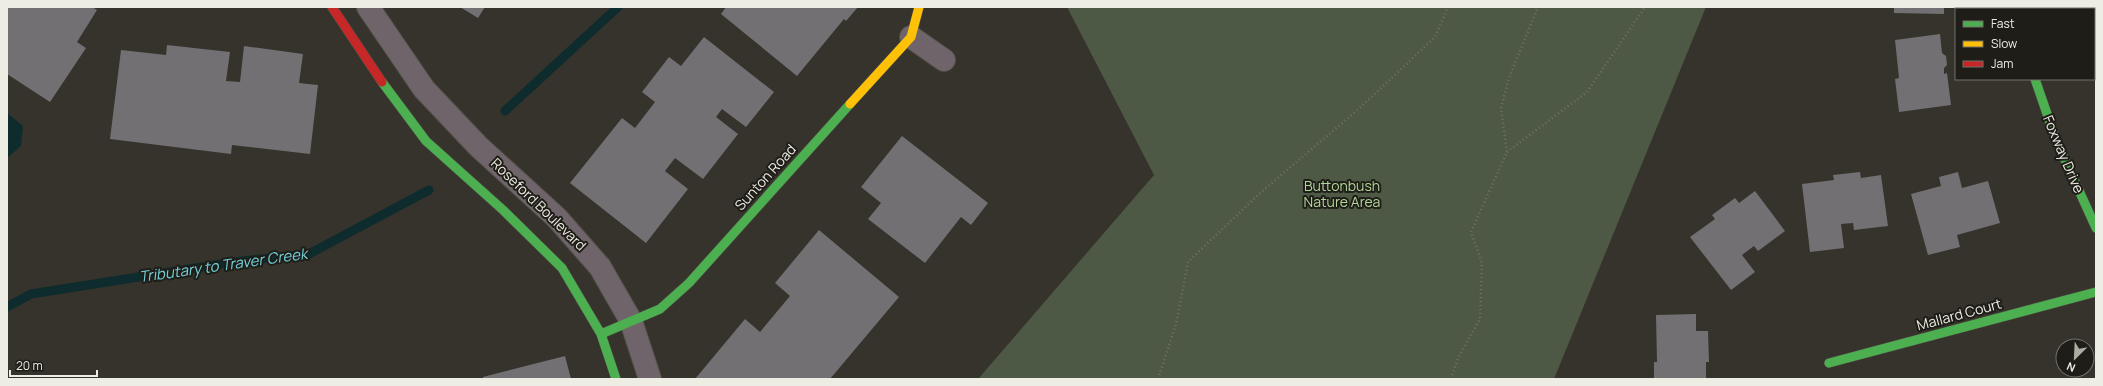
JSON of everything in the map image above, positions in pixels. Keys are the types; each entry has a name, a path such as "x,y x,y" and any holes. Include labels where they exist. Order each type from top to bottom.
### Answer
{"street":[{"path":"332,7 398,104 426,141 503,210 562,268 601,334 616,379"},
{"name":"Roseford Boulevard","path":"368,7 424,89 478,146 578,240 600,266 631,321 650,379"},
{"name":"Sunton Road","path":"601,334 660,309 689,283 911,37 919,7"},
{"path":"911,37 944,60"},
{"name":"Foxway Drive","path":"2034,80 2056,140 2096,228"},
{"path":"398,104 409,96 424,89"},
{"name":"Mallard Court","path":"1829,363 2096,292"}],"path":[{"path":"1158,379 1176,324 1188,262 1259,194 1361,107 1435,37 1448,7"},
{"path":"1507,152 1501,108 1509,78 1538,7"},
{"path":"1451,379 1458,358 1480,319 1482,263 1471,232 1507,152 1587,92 1645,7"}],"green space":[{"name":"Buttonbush Nature Area","path":"1067,7 1706,7 1554,379 978,379 1154,175"}],"water":[{"path":"7,113 23,126 21,146 7,158"}],"building":[{"path":"7,7 92,7 97,10 77,42 86,48 50,102 7,74"},
{"path":"460,7 485,7 478,18"},
{"path":"726,7 858,7 846,21 844,19 797,76 721,14"},
{"path":"1894,7 1944,7 1944,14 1894,13"},
{"path":"1940,34 1942,53 1946,56 1947,65 1944,68 1944,74 1947,73 1951,105 1899,112 1895,79 1899,78 1895,40"},
{"path":"704,37 774,92 746,127 722,109 716,117 738,134 703,179 675,158 665,171 688,189 646,243 570,183 622,118 635,128 655,102 642,92 669,57 681,66"},
{"path":"167,45 230,52 226,81 240,82 244,46 303,54 299,83 318,85 310,154 232,145 231,154 110,139 121,50 166,55"},
{"path":"902,136 988,203 971,225 961,217 925,263 868,219 881,203 861,187"},
{"path":"1860,172 1861,178 1881,175 1888,226 1854,230 1853,223 1841,224 1844,248 1810,252 1802,184 1834,180 1833,175"},
{"path":"1958,172 1962,188 1988,181 2000,223 1957,235 1960,247 1928,255 1911,194 1941,186 1939,177"},
{"path":"1755,191 1785,231 1758,251 1754,246 1742,255 1755,272 1731,290 1690,237 1715,219 1712,215 1735,198 1739,203"},
{"path":"819,230 899,297 830,379 695,379 745,319 760,332 790,296 775,283"},
{"path":"1696,314 1696,331 1708,331 1709,362 1706,362 1706,379 1654,379 1654,362 1657,362 1656,315"},
{"path":"565,356 571,379 483,379 483,377"}],"waterway":[{"name":"Tributary to Traver Creek","path":"505,111 618,7"},
{"name":"Tributary to Traver Creek","path":"7,307 31,294 233,262 309,254 429,190"}],"traffic: fast":[{"path":"2035,80 2056,140 2096,228"},
{"path":"382,82 426,141 503,210 562,268 601,334 616,379"},
{"path":"601,334 660,309 689,283 850,104"},
{"path":"1829,363 2096,292"}],"traffic: slow":[{"path":"850,104 911,37 919,7"}],"traffic: jam":[{"path":"332,7 382,82"}]}
